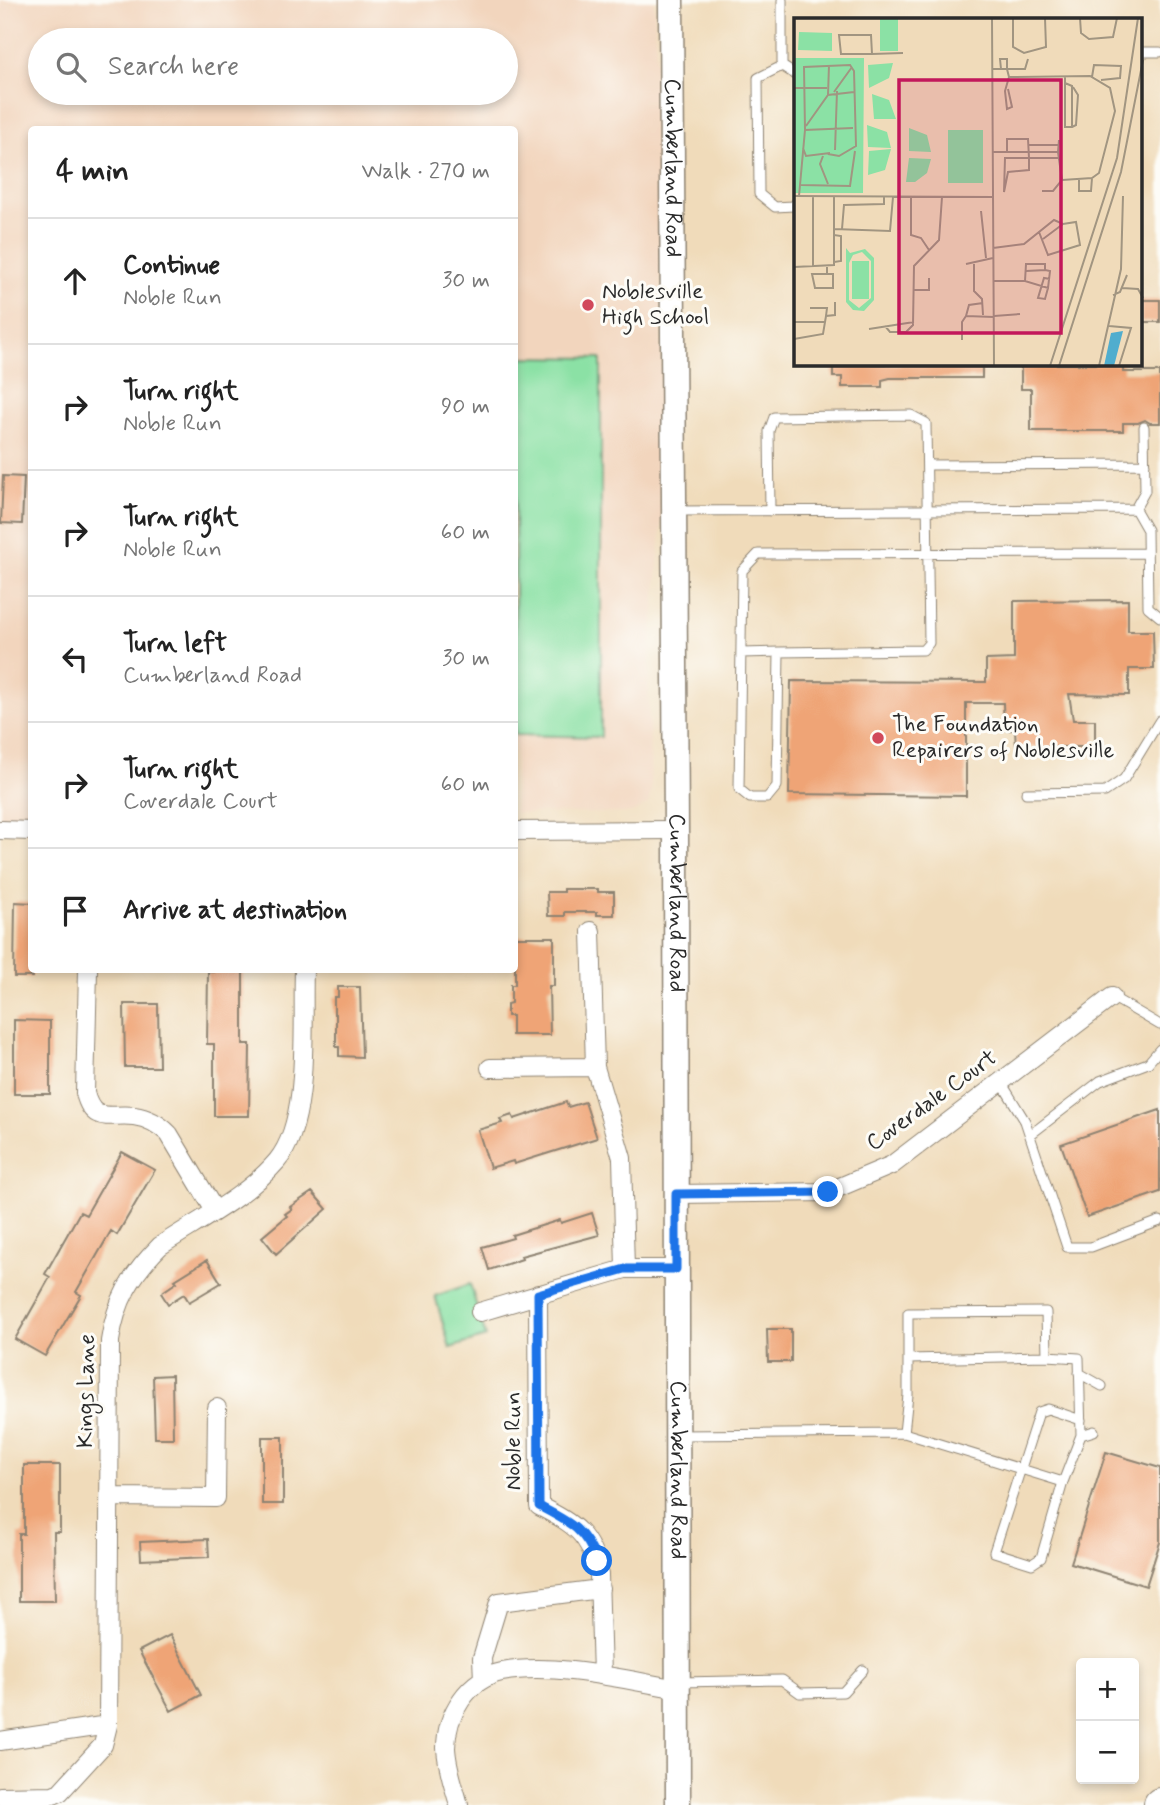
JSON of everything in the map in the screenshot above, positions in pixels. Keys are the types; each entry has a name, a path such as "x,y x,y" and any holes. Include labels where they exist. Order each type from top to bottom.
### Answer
{"street":[{"name":"Cumberland Road","path":"671,0 678,1805"},
{"path":"0,830 28,831"},
{"path":"518,831 676,830"},
{"path":"591,930 595,1067 622,1158 625,1269"},
{"path":"88,973 85,1093 88,1105 92,1111 102,1116 133,1116 152,1121 162,1128 169,1134 215,1210"},
{"name":"Kings Lane","path":"0,1796 53,1795 60,1792 103,1745 108,1725 110,1341 118,1302 129,1282 160,1246 264,1175 279,1159 291,1138 301,1101 304,973"},
{"name":"Coverdale Court","path":"676,1194 828,1192 892,1165 1112,997"},
{"path":"490,1068 595,1067"},
{"path":"480,1312 625,1269 676,1269"},
{"name":"Noble Run","path":"538,1294 539,1506 565,1519 585,1536 597,1561 600,1589"},
{"path":"110,1497 216,1498 217,1408"},
{"path":"483,1679 482,1658 499,1602 600,1589 602,1675"},
{"path":"459,1805 448,1769 446,1746 449,1726 455,1708 483,1679 500,1672 519,1670 602,1675 678,1686"},
{"path":"0,1741 108,1725"}],"lane":[{"path":"782,0 782,66"},
{"path":"1142,52 1160,52"},
{"path":"782,66 794,74"},
{"path":"782,66 758,78 759,194 775,207 794,205"},
{"path":"741,653 923,650 929,643 926,423 911,415 774,417 769,431 771,511"},
{"path":"1135,509 1145,491 1144,427"},
{"path":"927,465 1145,464"},
{"path":"675,511 1135,509"},
{"path":"1135,509 1147,530 1148,607 1160,617"},
{"path":"779,652 777,786 767,798 750,798 739,789 742,570 758,554 1147,553"},
{"path":"1026,793 1105,792 1124,779 1160,720"},
{"path":"1148,740 1160,740"},
{"path":"1112,997 1160,1026"},
{"path":"1030,1135 1100,1082 1148,1063 1160,1049"},
{"path":"1001,1082 1025,1121 1067,1247 1091,1247 1160,1221"},
{"path":"904,1433 908,1395 908,1313 1046,1312 1047,1356"},
{"path":"908,1359 1047,1356 1079,1358 1079,1373 1081,1420 1081,1434 1063,1482 1041,1558 1032,1564 1022,1562 994,1552 1039,1412 1048,1409 1081,1420"},
{"path":"1079,1373 1102,1386"},
{"path":"1081,1434 1094,1431"},
{"path":"677,1435 904,1433 1063,1482"},
{"path":"678,1686 782,1680 800,1693 843,1692 863,1670"}],"shaded area":[{"name":"Noblesville High School","path":"0,0 654,0 660,180 663,507 648,677 651,793 648,804 632,813 518,813 518,126 28,126 28,820 0,820"}],"green space":[{"path":"518,357 601,358 601,737 518,735"},
{"path":"470,1284 486,1337 450,1348 435,1296"}],"building":[{"path":"1142,300 1160,300 1160,322 1142,322"},
{"path":"833,366 982,366 982,378 890,378 882,380 882,387 842,387 842,377 833,377"},
{"path":"1021,366 1123,366 1123,372 1160,372 1160,423 1145,420 1123,423 1123,431 1031,431 1031,389 1021,389"},
{"path":"3,476 24,477 22,524 1,523"},
{"path":"1128,600 1128,631 1153,631 1154,669 1129,669 1129,695 1069,694 1073,720 1095,720 1095,747 1016,747 1015,730 1004,730 1003,703 966,703 966,796 789,794 791,681 986,682 986,660 1014,659 1014,601"},
{"path":"563,889 614,892 614,915 565,912 565,916 548,916 547,892 563,892"},
{"path":"15,902 28,903 28,973 32,973 32,977 14,977"},
{"path":"518,937 554,937 554,986 549,986 550,1035 512,1035 512,1016 507,1016 507,1004 511,1003 511,985 515,985 515,973 518,973"},
{"path":"208,973 243,973 243,1044 250,1044 249,1116 214,1116 214,1044 207,1044"},
{"path":"338,987 360,987 362,1057 339,1056 334,1014 334,997 338,997"},
{"path":"124,1004 158,1004 159,1067 125,1067"},
{"path":"14,1020 50,1021 50,1094 14,1094"},
{"path":"566,1102 568,1107 585,1102 597,1138 514,1164 513,1161 490,1168 478,1130 502,1123 500,1119 512,1115 514,1119"},
{"path":"1160,1110 1160,1192 1087,1217 1061,1144"},
{"path":"122,1152 155,1170 117,1235 111,1231 76,1292 81,1295 45,1356 15,1339 50,1277 45,1274 80,1212 86,1215"},
{"path":"312,1192 327,1209 276,1254 262,1237 287,1216 285,1214 292,1209 290,1207"},
{"path":"592,1213 599,1235 521,1256 522,1259 489,1270 482,1247 560,1220 561,1223"},
{"path":"207,1260 221,1283 189,1302 184,1294 168,1304 161,1293 177,1282 175,1280"},
{"path":"767,1329 791,1329 791,1362 768,1362"},
{"path":"172,1375 173,1438 155,1438 153,1376"},
{"path":"262,1437 283,1437 283,1504 262,1504"},
{"path":"1106,1452 1160,1468 1160,1542 1146,1586 1071,1563"},
{"path":"24,1465 60,1465 60,1532 54,1532 55,1601 19,1601 19,1534 24,1534"},
{"path":"208,1539 209,1557 141,1560 140,1542"},
{"path":"170,1635 201,1695 171,1711 139,1651"}],"place":[{"name":"Noblesville High School","path":"588,305"},
{"name":"The Foundation Repairers of Noblesville","path":"878,738"}],"route":[{"path":"597,1561 591,1546 578,1528 539,1506 538,1294 625,1269 676,1269 676,1194 828,1192"}]}
